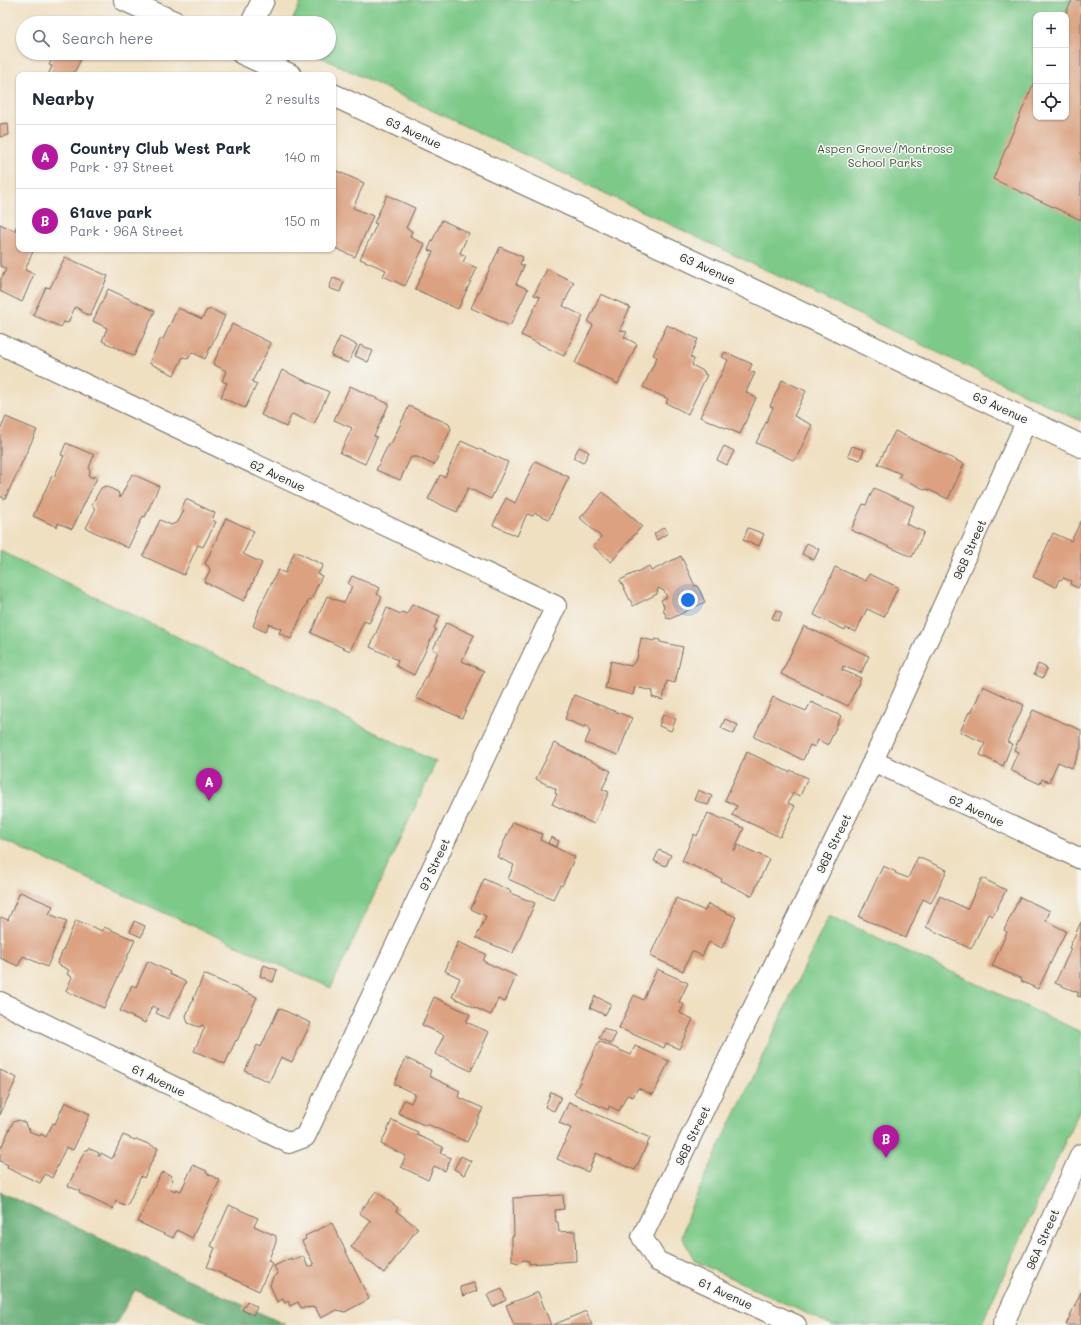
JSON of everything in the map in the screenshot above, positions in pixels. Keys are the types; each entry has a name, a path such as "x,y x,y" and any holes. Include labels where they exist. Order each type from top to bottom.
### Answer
{"street":[{"path":"125,0 160,16"},
{"path":"255,16 263,0"},
{"path":"257,60 283,72"},
{"name":"63 Avenue","path":"336,96 683,256 1081,446"},
{"name":"62 Avenue","path":"0,344 556,606"},
{"name":"96B Street","path":"657,1261 642,1237 873,761 1027,420"},
{"name":"97 Street","path":"311,1122 556,606"},
{"name":"62 Avenue","path":"873,761 1081,859"},
{"name":"61 Avenue","path":"0,1002 289,1143 304,1136 311,1122"},
{"name":"96A Street","path":"1003,1325 1081,1154"},
{"name":"61 Avenue","path":"657,1261 796,1325"}],"green space":[{"name":"Aspen Grove/Montrose School Parks","path":"302,0 1081,0 1081,421 327,60 336,60 336,16 294,16"},
{"path":"0,551 436,762 331,988 0,839"},
{"path":"829,915 1081,1032 1081,1107 981,1325 831,1325 695,1261 682,1237 690,1209"},
{"path":"0,1192 286,1325 212,1325 135,1290 115,1325 0,1325"}],"building":[{"path":"1072,0 1081,0 1081,220 993,179 1033,84 1033,120 1069,120 1069,12 1066,12"},
{"path":"52,60 80,60 74,72 49,72 52,66 49,65"},
{"path":"8,123 9,135 0,137 0,124"},
{"path":"337,171 364,183 353,208 373,216 355,257 336,248"},
{"path":"387,195 415,208 406,228 412,231 410,237 425,244 405,286 383,276 386,270 360,259 377,224 374,223"},
{"path":"442,220 469,233 460,253 466,256 463,262 477,268 458,309 415,289 433,252 428,250"},
{"path":"0,224 15,231 16,227 16,252 33,252 25,270 34,274 22,302 0,291 0,281 6,269 0,266"},
{"path":"500,247 523,257 520,264 524,266 516,284 528,289 510,326 471,308"},
{"path":"65,257 108,276 90,316 75,307 68,323 64,322 61,327 33,315 46,287 50,288"},
{"path":"547,269 574,282 563,306 583,316 564,356 521,335 540,297 534,295"},
{"path":"333,278 344,282 340,292 329,288"},
{"path":"108,289 155,311 134,356 102,341 107,328 93,321"},
{"path":"601,294 630,307 620,330 627,332 624,337 637,344 618,384 575,363 593,325 588,322"},
{"path":"178,308 202,319 206,311 211,309 225,316 205,359 192,352 188,359 183,357 174,375 149,363"},
{"path":"232,324 271,343 252,382 257,384 245,408 221,397 227,383 222,381 226,371 213,364"},
{"path":"667,325 698,339 690,357 694,359 692,365 705,372 704,374 707,375 688,414 666,403 668,399 643,387 657,357 653,355"},
{"path":"340,337 357,345 348,363 331,356"},
{"path":"360,345 373,351 368,362 355,356"},
{"path":"725,352 752,364 749,371 755,373 746,392 756,398 740,434 700,417 728,360 722,357"},
{"path":"282,370 329,392 314,424 292,414 286,427 261,415"},
{"path":"782,380 806,391 794,416 812,425 796,459 793,460 756,443 773,408 770,406"},
{"path":"350,386 389,404 374,436 377,437 365,464 340,453 352,428 334,420"},
{"path":"409,406 449,424 451,429 434,465 417,457 411,457 400,480 376,470 389,443 391,444"},
{"path":"6,417 37,430 5,499 0,496 0,428"},
{"path":"895,431 964,464 948,499 899,477 901,474 878,464"},
{"path":"461,441 508,462 491,499 468,488 457,512 428,499 440,475 445,477"},
{"path":"66,443 94,455 89,468 89,476 93,478 94,476 97,478 72,529 58,523 57,527 33,516 52,476 54,477 64,456 61,455"},
{"path":"724,446 734,451 727,465 717,460"},
{"path":"852,446 864,450 860,460 848,456"},
{"path":"579,447 589,452 583,463 573,458"},
{"path":"535,461 569,477 549,519 535,513 533,516 527,514 517,536 493,525 506,498 515,503"},
{"path":"132,474 159,486 145,517 143,516 128,548 86,528 95,510 92,504 101,488 106,486 118,492 120,498"},
{"path":"874,488 914,506 906,524 924,532 912,557 851,530 863,504 866,505"},
{"path":"603,492 642,526 611,562 593,546 601,537 580,518"},
{"path":"186,499 215,513 212,520 216,522 203,547 198,545 184,575 143,556 160,520 171,525 178,522 184,510 181,509"},
{"path":"226,518 254,531 243,554 262,563 244,601 204,582 210,570 205,564"},
{"path":"1081,521 1081,582 1078,588 1070,584 1071,581 1063,578 1062,580 1059,579 1056,587 1033,577 1053,533 1071,541"},
{"path":"664,527 668,533 657,540 654,534"},
{"path":"748,528 764,534 759,546 743,540"},
{"path":"807,543 819,549 814,560 802,554"},
{"path":"295,551 323,565 318,574 322,576 311,600 309,599 291,639 279,633 281,629 269,624 265,632 253,626 258,611 278,570 285,573"},
{"path":"681,556 695,586 697,585 705,602 670,619 667,618 661,600 667,597 664,591 658,588 657,594 633,606 620,580 649,566 651,571"},
{"path":"835,567 866,581 869,574 898,587 884,617 867,609 856,632 846,628 845,630 814,615"},
{"path":"352,576 380,588 377,594 382,597 369,623 364,621 350,651 311,633 327,596 345,602 352,586 348,584"},
{"path":"412,604 440,616 434,628 436,629 414,675 396,666 398,660 370,647 387,608 401,614 402,612 407,614"},
{"path":"776,610 782,613 778,621 772,618"},
{"path":"446,623 474,635 462,661 484,671 462,718 416,698 438,652 433,649"},
{"path":"804,626 869,656 861,673 843,666 842,670 861,678 848,706 781,674"},
{"path":"641,638 654,641 655,639 660,640 660,642 683,647 675,683 667,681 663,700 652,697 653,691 635,687 633,695 605,688 611,661 631,666 637,659"},
{"path":"1038,664 1047,668 1043,678 1034,674"},
{"path":"983,686 1024,705 1007,742 1012,744 1003,766 980,755 985,743 960,732 969,712 971,713"},
{"path":"574,695 632,718 618,755 585,743 590,731 587,725 584,727 565,719"},
{"path":"773,697 806,711 811,702 841,716 828,745 818,740 815,747 810,745 803,760 754,737"},
{"path":"1033,710 1081,730 1081,748 1072,768 1058,762 1049,782 1042,779 1040,784 1010,770 1018,752 1014,750"},
{"path":"663,714 676,719 671,731 659,726"},
{"path":"725,719 738,725 734,734 721,728"},
{"path":"554,743 611,771 602,789 609,792 594,824 552,804 557,794 555,793 556,789 536,779"},
{"path":"747,752 789,772 790,770 808,778 800,796 793,793 788,803 795,806 780,837 732,815 737,806 725,800"},
{"path":"698,790 712,796 708,805 694,800"},
{"path":"708,813 744,828 734,850 736,850 738,845 769,859 752,896 721,881 722,879 682,861 694,834 697,836"},
{"path":"513,822 542,834 540,840 575,857 562,886 560,885 553,899 508,879 514,865 497,857"},
{"path":"551,837 559,841 556,847 548,843"},
{"path":"659,850 671,855 666,866 654,861"},
{"path":"918,857 947,870 931,903 923,899 906,938 859,917 883,866 908,878"},
{"path":"982,878 1006,890 993,916 988,914 971,949 926,927 940,896 967,909"},
{"path":"484,879 511,891 510,893 535,903 513,953 476,938 486,916 471,909"},
{"path":"20,892 53,906 49,914 67,921 47,967 23,956 18,966 0,958 0,919 1,917 8,920"},
{"path":"1020,897 1050,911 1046,921 1066,931 1038,989 1021,981 1022,979 992,966 1007,932 1004,930"},
{"path":"676,898 705,911 708,904 736,917 722,948 709,942 702,956 692,951 683,971 650,956"},
{"path":"76,920 102,931 104,927 135,940 104,1008 66,991 72,977 67,974 69,970 57,964"},
{"path":"134,921 145,926 141,937 130,932"},
{"path":"1081,922 1081,997 1077,996 1079,993 1055,983 1071,949 1069,948"},
{"path":"458,942 486,954 483,961 516,976 505,1002 498,999 491,1015 452,997 460,978 445,971"},
{"path":"148,961 170,972 169,974 186,982 168,1019 156,1013 158,1009 152,1006 145,1023 120,1011 132,985 136,987"},
{"path":"264,965 277,970 273,982 260,976"},
{"path":"657,969 688,983 679,1002 684,1004 680,1013 693,1019 679,1049 666,1043 664,1048 619,1028 634,995 643,1000"},
{"path":"204,974 257,997 225,1064 194,1051 205,1027 203,1025 199,1027 188,1023 186,1016"},
{"path":"595,996 611,1004 605,1015 590,1008"},
{"path":"434,997 470,1014 466,1022 489,1032 471,1071 435,1054 444,1035 422,1025"},
{"path":"279,1008 311,1023 292,1062 281,1057 269,1082 245,1071 257,1045 261,1047"},
{"path":"604,1028 616,1034 611,1044 599,1038"},
{"path":"599,1041 631,1055 635,1046 669,1061 653,1095 638,1088 633,1097 627,1095 619,1111 609,1106 608,1110 574,1094"},
{"path":"406,1058 431,1070 429,1076 460,1091 458,1097 483,1108 467,1142 398,1113 404,1100 411,1103 415,1094 394,1084"},
{"path":"0,1070 17,1078 0,1115"},
{"path":"551,1092 561,1097 554,1111 545,1107"},
{"path":"65,1102 90,1114 73,1150 66,1147 52,1178 45,1174 40,1183 7,1168 8,1165 0,1161 0,1150 13,1122 19,1120 25,1123 27,1128 30,1129 29,1131 46,1137 53,1123 55,1124"},
{"path":"569,1102 650,1138 635,1170 596,1153 588,1172 557,1159 571,1128 559,1123"},
{"path":"392,1120 418,1132 417,1135 443,1147 440,1153 451,1158 445,1171 434,1166 428,1180 401,1167 406,1156 381,1144"},
{"path":"123,1135 158,1148 144,1178 141,1176 127,1206 116,1201 113,1209 79,1193 80,1191 68,1186 85,1150 88,1148 99,1153 98,1156 100,1156 101,1153 112,1159"},
{"path":"461,1156 471,1161 464,1175 454,1169"},
{"path":"193,1165 207,1171 206,1173 220,1180 192,1238 177,1230 173,1238 138,1222 161,1173 163,1174 163,1172 172,1176 171,1178 173,1179 169,1188 175,1191 176,1189 181,1191"},
{"path":"376,1191 398,1208 396,1211 418,1228 384,1273 351,1247 371,1221 359,1213"},
{"path":"563,1195 564,1209 555,1210 556,1222 558,1222 559,1232 575,1231 576,1261 529,1264 529,1261 524,1260 518,1263 512,1261 512,1236 514,1236 513,1198"},
{"path":"229,1205 258,1218 254,1226 276,1236 276,1242 268,1261 272,1263 259,1291 207,1267 215,1248 211,1246"},
{"path":"332,1223 369,1299 345,1312 337,1310 321,1318 315,1307 301,1308 298,1302 290,1306 288,1301 285,1303 283,1299 277,1302 270,1285 273,1277 278,1274 274,1266 291,1258 292,1260 303,1256 308,1267 314,1265 302,1241 306,1239 305,1236"},
{"path":"474,1283 477,1291 463,1296 460,1287"},
{"path":"502,1289 506,1300 493,1307 487,1295"},
{"path":"538,1292 551,1325 514,1325 506,1305"},
{"path":"1081,1292 1081,1325 1066,1325"},
{"path":"247,1301 257,1307 253,1315 242,1310"},
{"path":"586,1311 592,1325 553,1325"}],"place":[{"name":"Country Club West Park","path":"209,801"},
{"name":"61ave park","path":"886,1158"}]}
